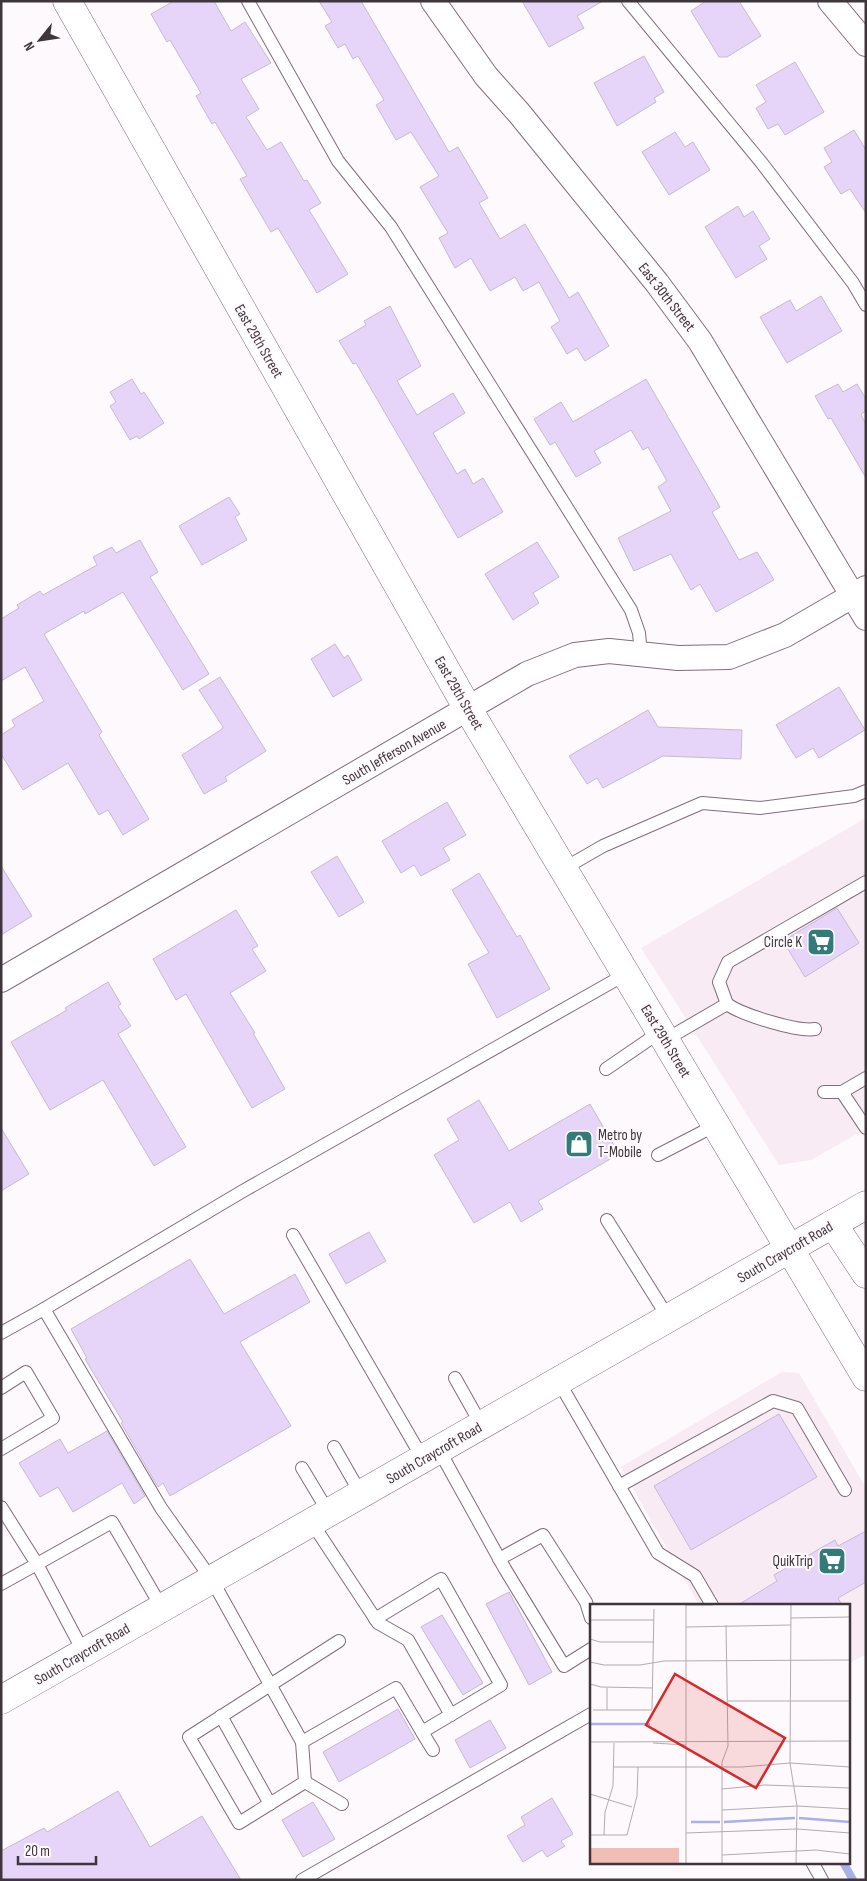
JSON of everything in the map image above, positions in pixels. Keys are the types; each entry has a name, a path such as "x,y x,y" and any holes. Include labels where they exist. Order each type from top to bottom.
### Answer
{"street":[{"name":"East 29th Street","path":"67,1 468,709 866,1377"},
{"name":"East 30th Street","path":"433,1 441,15 486,76 525,120 651,275 700,341 859,592 866,618"},
{"path":"830,1 866,44"},
{"name":"South Jefferson Avenue","path":"1,980 523,676 575,655 610,651 678,658 729,657 785,635 859,592"},
{"name":"South Craycroft Road","path":"1,1700 866,1205"},
{"path":"833,1224 866,1274"}],"lane":[{"path":"248,1 338,161 391,227 631,610 639,633 641,654"},
{"path":"628,1 761,162 853,283 866,305"},
{"path":"563,869 603,846 702,803 760,808 854,796 866,791"},
{"path":"816,1029 807,1030 784,1025 736,1011 727,1004 719,982 728,962 866,882"},
{"path":"1,1333 243,1191 626,974"},
{"path":"606,1069 663,1036 727,1004"},
{"path":"824,1092 842,1092 866,1078"},
{"path":"842,1092 866,1128"},
{"path":"658,1155 716,1125"},
{"path":"607,1220 669,1319"},
{"path":"293,1235 431,1455 500,1559 564,1666 590,1650"},
{"path":"44,1309 161,1508 212,1580 302,1742 305,1782"},
{"path":"1,1388 26,1372 53,1418 1,1449"},
{"path":"455,1378 482,1426"},
{"path":"559,1382 658,1553 695,1576 711,1604"},
{"path":"619,1486 772,1401 797,1408 845,1490"},
{"path":"334,1447 361,1494"},
{"path":"302,1468 320,1518 378,1624 408,1640 451,1715"},
{"path":"1,1507 36,1564 84,1653"},
{"path":"1,1584 112,1522 162,1608"},
{"path":"500,1559 543,1536 586,1602 590,1615"},
{"path":"375,1619 441,1579 502,1685 422,1732"},
{"path":"305,1782 239,1823 189,1737 339,1641"},
{"path":"302,1742 396,1688 433,1750"},
{"path":"302,1880 590,1715"},
{"path":"222,1716 270,1804"},
{"path":"305,1782 342,1804"},
{"path":"813,1864 822,1880"}],"shaded area":[{"path":"866,818 866,1129 811,1160 779,1165 641,948"},
{"path":"782,1372 799,1373 866,1488 866,1654 850,1663 850,1604 698,1604 621,1467"}],"building":[{"path":"174,1 214,1 231,31 245,22 271,63 241,79 259,109 246,117 267,150 281,142 304,181 307,180 321,203 309,210 348,274 317,293 278,228 271,232 240,179 247,176 215,122 212,124 196,96 201,93 170,40 167,42 151,14"},
{"path":"319,1 361,1 449,152 458,147 488,198 479,203 500,239 525,224 569,298 578,292 609,346 585,361 577,348 567,354 551,327 560,321 539,282 523,291 515,277 490,291 471,258 455,268 439,238 448,233 420,187 439,176 411,132 396,140 376,105 384,100 358,56 353,59 345,44 338,48 325,26 332,22"},
{"path":"522,1 603,1 577,16 584,28 549,47"},
{"path":"706,1 739,1 761,36 727,57 719,57 691,11"},
{"path":"644,56 664,92 654,98 656,102 617,126 594,83"},
{"path":"795,62 824,112 785,135 778,124 768,129 756,108 766,102 756,85"},
{"path":"854,130 866,150 866,213 850,189 841,194 824,167 832,162 824,148"},
{"path":"675,132 685,147 693,142 710,170 669,195 642,152"},
{"path":"738,206 744,217 753,211 770,239 759,246 767,259 736,278 705,227"},
{"path":"821,296 842,331 787,363 760,317 790,300 796,311"},
{"path":"390,306 421,366 397,381 417,415 453,393 465,413 433,433 457,474 465,469 473,484 483,478 503,512 458,538 356,363 353,364 339,341 366,325 364,321"},
{"path":"132,379 141,394 144,392 164,423 139,439 137,436 130,440 110,406 116,402 110,392"},
{"path":"646,379 720,507 712,512 739,560 757,552 774,580 716,612 700,584 691,590 671,554 634,571 618,538 671,511 658,487 667,481 648,447 643,450 631,430 594,451 601,463 576,477 555,442 550,445 534,419 561,402 573,422"},
{"path":"838,384 843,392 857,384 866,399 866,410 861,415 866,424 866,478 831,418 828,419 815,396"},
{"path":"229,497 240,514 235,517 247,540 202,565 179,526"},
{"path":"140,540 158,572 150,577 209,674 183,690 123,592 85,614 84,611 44,634 102,732 99,735 149,819 123,835 108,810 99,815 68,763 23,790 1,754 1,735 15,726 12,720 44,701 25,667 1,681 1,619 19,608 17,605 40,591 43,595 97,565 93,557 112,547 116,553"},
{"path":"537,542 559,577 533,593 539,603 513,620 485,574"},
{"path":"335,644 344,658 348,655 362,680 333,697 311,659"},
{"path":"220,677 266,751 225,777 227,781 204,794 182,755 223,727 199,690"},
{"path":"839,687 865,730 819,758 813,748 796,758 776,725"},
{"path":"648,710 658,727 742,730 741,759 663,756 603,788 597,778 587,784 569,756"},
{"path":"447,802 466,835 443,848 450,860 421,876 414,865 401,873 382,841"},
{"path":"337,856 364,902 339,917 311,872"},
{"path":"1,866 32,916 1,935"},
{"path":"479,873 517,937 520,935 550,989 497,1018 468,964 489,953 452,890"},
{"name":"Circle K","path":"837,908 859,943 805,977 783,941"},
{"path":"236,910 258,946 252,949 266,971 230,993 255,1033 253,1033 285,1089 252,1108 186,994 176,1000 153,959"},
{"path":"108,982 121,1004 118,1006 131,1026 118,1034 186,1147 154,1166 103,1080 50,1110 11,1042 67,1010 65,1008"},
{"path":"479,1100 509,1151 590,1104 619,1154 538,1201 543,1209 521,1222 510,1202 474,1223 434,1155 459,1140 447,1119"},
{"path":"1,1128 29,1174 1,1191"},
{"path":"369,1232 386,1261 346,1284 329,1254"},
{"path":"190,1259 224,1314 295,1274 310,1302 240,1342 291,1426 170,1496 163,1483 158,1487 121,1423 123,1422 85,1359 87,1358 71,1329"},
{"name":"QuikTrip","path":"779,1414 817,1477 691,1550 654,1486"},
{"path":"107,1431 145,1496 134,1504 122,1483 73,1512 58,1487 40,1497 19,1463 60,1439 68,1453"},
{"name":"QuikTrip","path":"866,1531 866,1582 838,1598 841,1604 740,1604 777,1581 774,1575 835,1540 838,1546"},
{"path":"509,1592 552,1672 529,1685 486,1604"},
{"path":"442,1615 483,1683 463,1695 421,1627"},
{"path":"398,1709 415,1739 339,1782 323,1752"},
{"path":"490,1720 506,1748 470,1768 455,1740"},
{"path":"118,1791 150,1847 202,1816 241,1880 1,1880 1,1851 44,1828 47,1832"},
{"path":"552,1798 573,1834 561,1841 565,1846 547,1857 542,1850 523,1862 507,1836 525,1825 521,1817"},
{"path":"313,1802 335,1839 303,1857 282,1820"}],"waterway":[{"path":"844,1864 853,1880"}],"place":[{"name":"Circle K","path":"821,942"},
{"name":"Metro by T-Mobile","path":"579,1144"},
{"name":"QuikTrip","path":"832,1561"}]}
